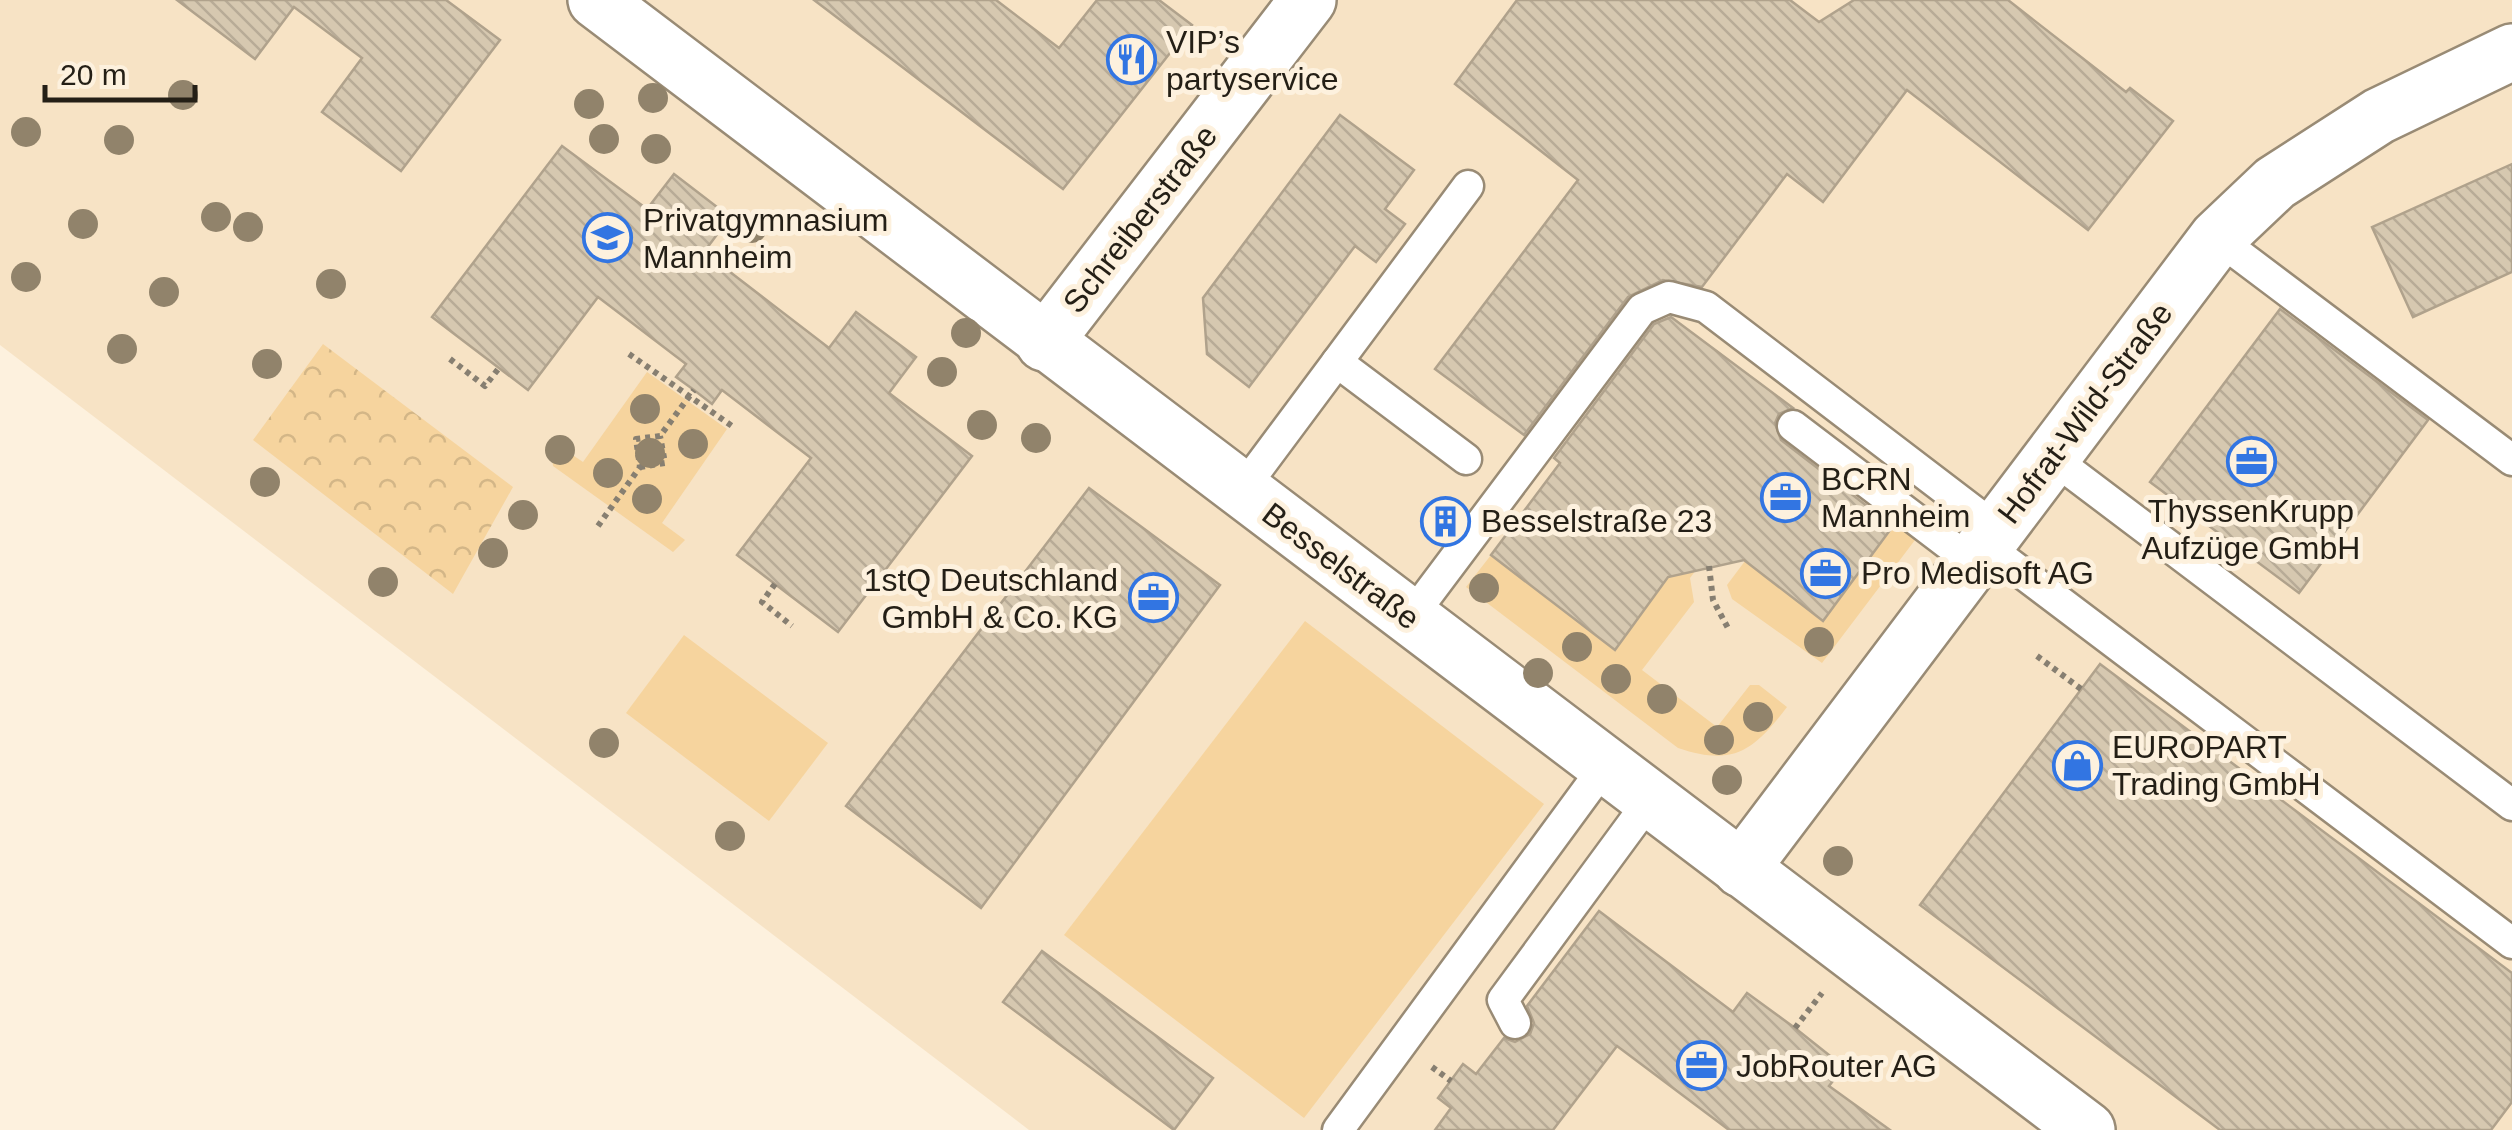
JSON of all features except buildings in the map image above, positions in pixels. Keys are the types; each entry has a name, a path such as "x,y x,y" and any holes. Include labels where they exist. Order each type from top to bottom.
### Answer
{"street":[{"name":"Besselstraße","path":"596,0 2087,1130"},
{"name":"Schreiberstraße","path":"1044,343 1308,0"},
{"name":"Hofrat-Wild-Straße","path":"1741,868 2217,238 2275,183 2379,116 2512,52"}],"lane":[{"path":"1241,491 1468,186"},
{"path":"2217,238 2512,460"},
{"path":"1410,618 1642,309 1669,297 1706,307 1985,545 2512,943"},
{"path":"1337,362 1466,459"},
{"path":"1794,426 1985,545"},
{"path":"2051,458 2512,804"},
{"path":"1338,1130 1605,766"},
{"path":"1515,1023 1503,1000 1650,800"}],"path":[{"path":"629,354 692,393 732,426"},
{"path":"450,359 485,386 499,368"},
{"path":"598,526 640,467 636,439 660,436 692,393"},
{"path":"640,467 666,463 660,436"},
{"path":"1709,566 1713,600 1728,630"},
{"path":"775,584 762,602 792,626"},
{"path":"2037,656 2082,689"},
{"path":"1796,1028 1811,1006"},
{"path":"1426,1062 1451,1081"}],"shaded area":[{"path":"0,0 2512,0 2512,1130 1029,1130 0,345"}],"green space":[{"path":"323,344 513,487 453,594 253,440"},
{"path":"647,372 727,429 662,523 685,540 673,552 553,466 551,450 556,444 583,462"},
{"path":"1894,524 1915,540 1822,663 1732,599 1727,585 1745,561 1823,620"},
{"path":"1491,555 1615,650 1681,560 1696,570 1690,578 1694,602 1642,670 1717,727 1750,685 1759,685 1787,707 1764,734 1741,751 1714,756 1678,748 1466,587"},
{"path":"1305,621 1544,804 1304,1118 1064,935"},
{"path":"684,635 828,743 769,821 626,713"}],"place":[{"name":"VIP’s partyservice","path":"1131,60"},
{"name":"Privatgymnasium Mannheim","path":"608,238"},
{"name":"ThyssenKrupp Aufzüge GmbH","path":"2251,461"},
{"name":"BCRN Mannheim","path":"1786,497"},
{"name":"Besselstraße 23","path":"1446,521"},
{"name":"Pro Medisoft AG","path":"1826,573"},
{"name":"1stQ Deutschland GmbH & Co. KG","path":"1153,598"},
{"name":"EUROPART Trading GmbH","path":"2077,765"},
{"name":"JobRouter AG","path":"1701,1066"}]}
